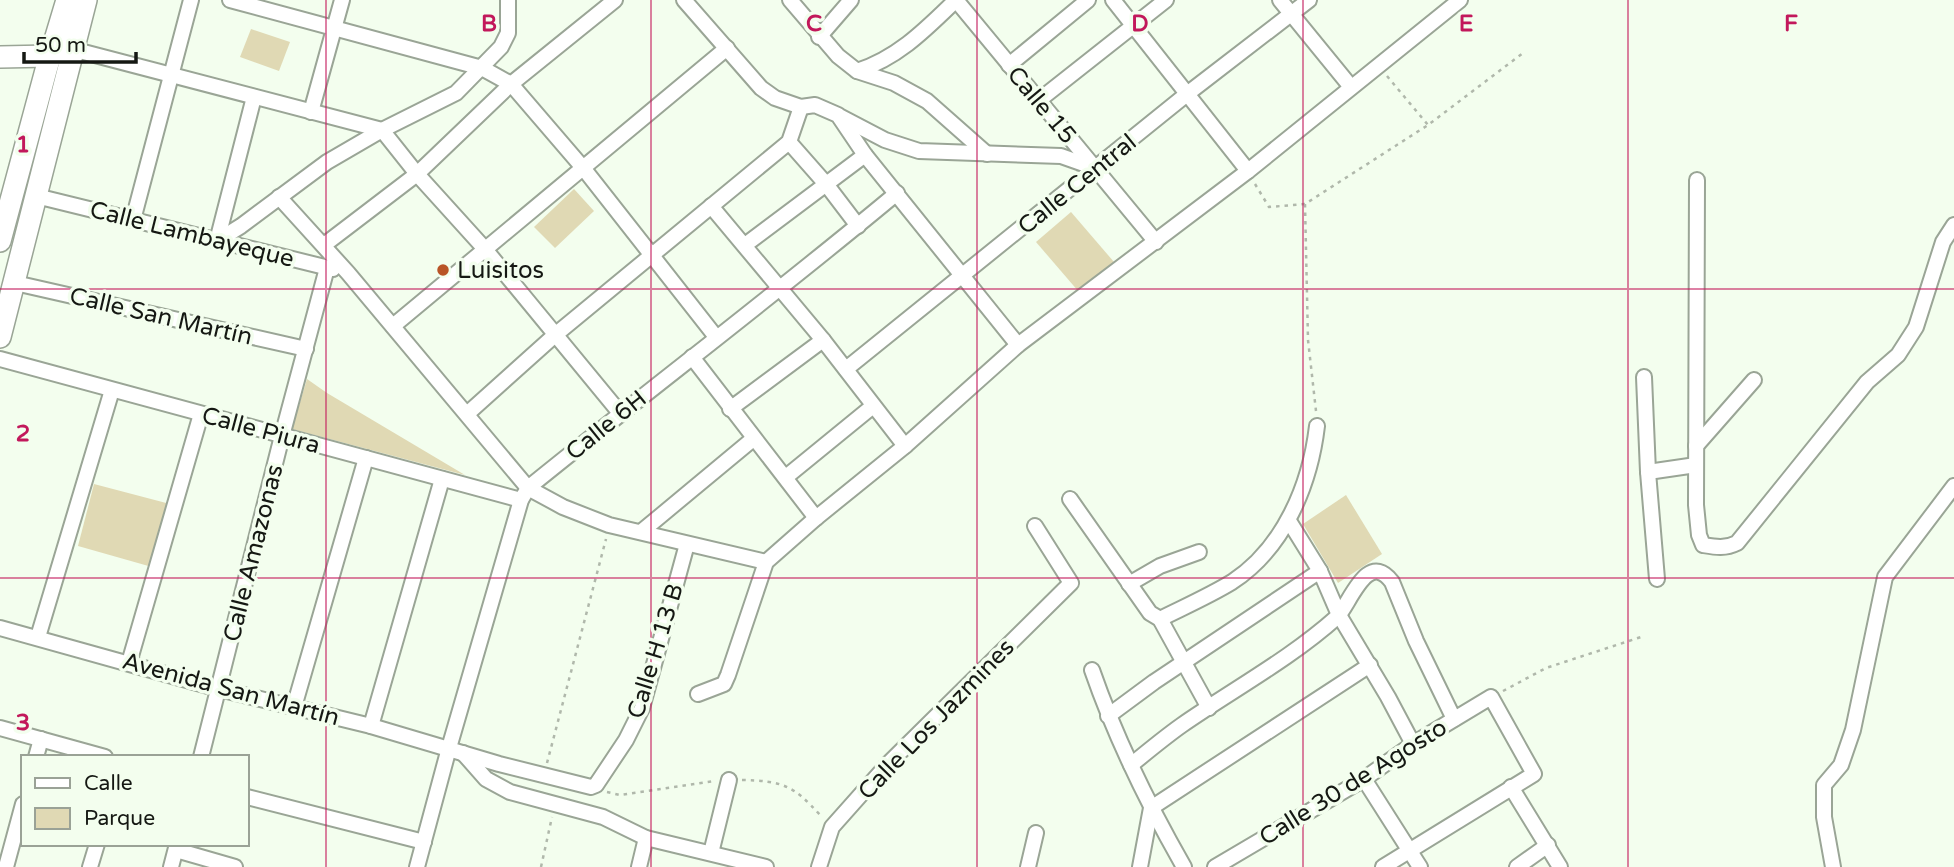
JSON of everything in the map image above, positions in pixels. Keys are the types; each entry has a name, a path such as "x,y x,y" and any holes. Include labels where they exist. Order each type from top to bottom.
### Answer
{"street":[{"path":"0,241 67,0"},
{"path":"0,337 86,0"},
{"path":"133,220 191,0"},
{"path":"230,0 481,68 511,84 584,169 716,337"},
{"path":"311,111 342,0"},
{"path":"217,241 327,162 382,130 456,93 501,47 508,33 508,0"},
{"path":"324,245 418,174 511,84 615,0"},
{"path":"684,0 761,88 775,98 801,107 815,105 885,140 919,151 1061,156 1096,168"},
{"path":"790,0 838,56 858,71 894,83 927,102 988,154"},
{"path":"819,37 851,0"},
{"path":"858,71 886,60 905,48 956,0"},
{"name":"Calle 15","path":"956,0 1156,242"},
{"path":"1009,65 1088,0"},
{"path":"1113,0 1248,171"},
{"path":"1038,101 1166,0"},
{"path":"1280,0 1351,87"},
{"name":"Calle Central","path":"846,369 1187,94 1309,0"},
{"path":"698,694 724,684 766,562 905,446 1018,345 1248,171 1460,0"},
{"path":"393,326 727,48"},
{"path":"0,57 50,56 72,49 382,130 484,248 620,413"},
{"path":"217,241 254,96"},
{"path":"467,414 555,335 789,142 801,107"},
{"path":"838,115 865,155 1018,345"},
{"path":"789,142 858,226"},
{"path":"745,245 865,155"},
{"path":"1697,180 1696,505 1699,535 1703,545 1727,548 1737,543 1867,382 1898,355 1916,327 1943,242 1954,225"},
{"name":"Calle 6H","path":"525,494 620,413 716,337 781,290 897,193"},
{"name":"Calle Lambayeque","path":"36,196 348,273"},
{"path":"279,197 324,245 467,414 525,494 609,525 766,562"},
{"path":"711,206 823,340 905,446"},
{"name":"Calle Amazonas","path":"202,755 327,268"},
{"name":"Calle San Martín","path":"15,283 306,349"},
{"path":"730,409 823,340"},
{"path":"692,357 816,518"},
{"name":"Calle Piura","path":"0,359 442,479 525,494"},
{"path":"1644,377 1648,472 1657,579"},
{"path":"1696,446 1754,380"},
{"path":"38,637 112,390"},
{"path":"786,477 873,405"},
{"path":"129,663 201,414"},
{"path":"1160,619 1233,581 1255,561 1289,521 1314,453 1317,426"},
{"path":"641,532 753,439"},
{"path":"294,707 366,458"},
{"path":"1648,472 1696,465"},
{"path":"371,726 442,479"},
{"path":"1833,867 1824,817 1824,785 1840,765 1853,730 1885,577 1954,486"},
{"path":"417,867 455,750 525,494"},
{"path":"1070,499 1150,613 1160,619 1209,708"},
{"path":"1289,521 1320,571 1339,615 1413,744"},
{"name":"Calle Los Jazmines","path":"820,867 832,827 908,744 1071,583 1035,526"},
{"name":"Calle H 13 B","path":"591,787 596,785 626,740 642,708 687,544"},
{"path":"1129,584 1160,566 1199,552"},
{"path":"1108,716 1320,571"},
{"path":"1131,765 1182,725 1248,683 1339,615 1354,588 1368,575 1377,572 1386,575 1392,582 1416,641 1454,719"},
{"name":"Avenida San Martín","path":"0,628 591,787"},
{"path":"1140,867 1151,808 1370,665"},
{"path":"1092,670 1108,716 1151,808 1184,867"},
{"path":"1383,867 1534,774 1491,697"},
{"name":"Calle 30 de Agosto","path":"1215,867 1364,779 1413,744 1491,697"},
{"path":"0,728 98,755"},
{"path":"37,755 41,739"},
{"path":"455,750 497,787 603,817 646,838 711,853 736,863 766,867"},
{"path":"1364,779 1420,867"},
{"path":"711,853 729,780"},
{"path":"1511,787 1560,867"},
{"path":"248,797 424,842"},
{"path":"6,867 21,811"},
{"path":"1028,867 1035,832"},
{"path":"639,867 646,838"},
{"path":"1517,867 1548,845"},
{"path":"90,867 96,846"},
{"path":"171,867 177,847 235,867"}],"path":[{"path":"1248,171 1269,207 1304,204 1428,125 1523,53"},
{"path":"1378,65 1428,125"},
{"path":"1304,204 1308,340 1317,426"},
{"path":"544,776 609,525"},
{"path":"1491,697 1546,668 1642,637"},
{"path":"541,867 555,803"}],"green space":[{"path":"251,29 290,42 279,71 240,57"},
{"path":"574,189 594,211 555,248 534,227"},
{"path":"1071,212 1114,262 1079,292 1036,242"},
{"path":"307,379 327,393 465,475 292,429"},
{"path":"94,484 170,504 152,567 78,546"},
{"path":"1346,495 1382,554 1338,583 1303,524"}],"place":[{"name":"Luisitos","path":"443,270"}]}
